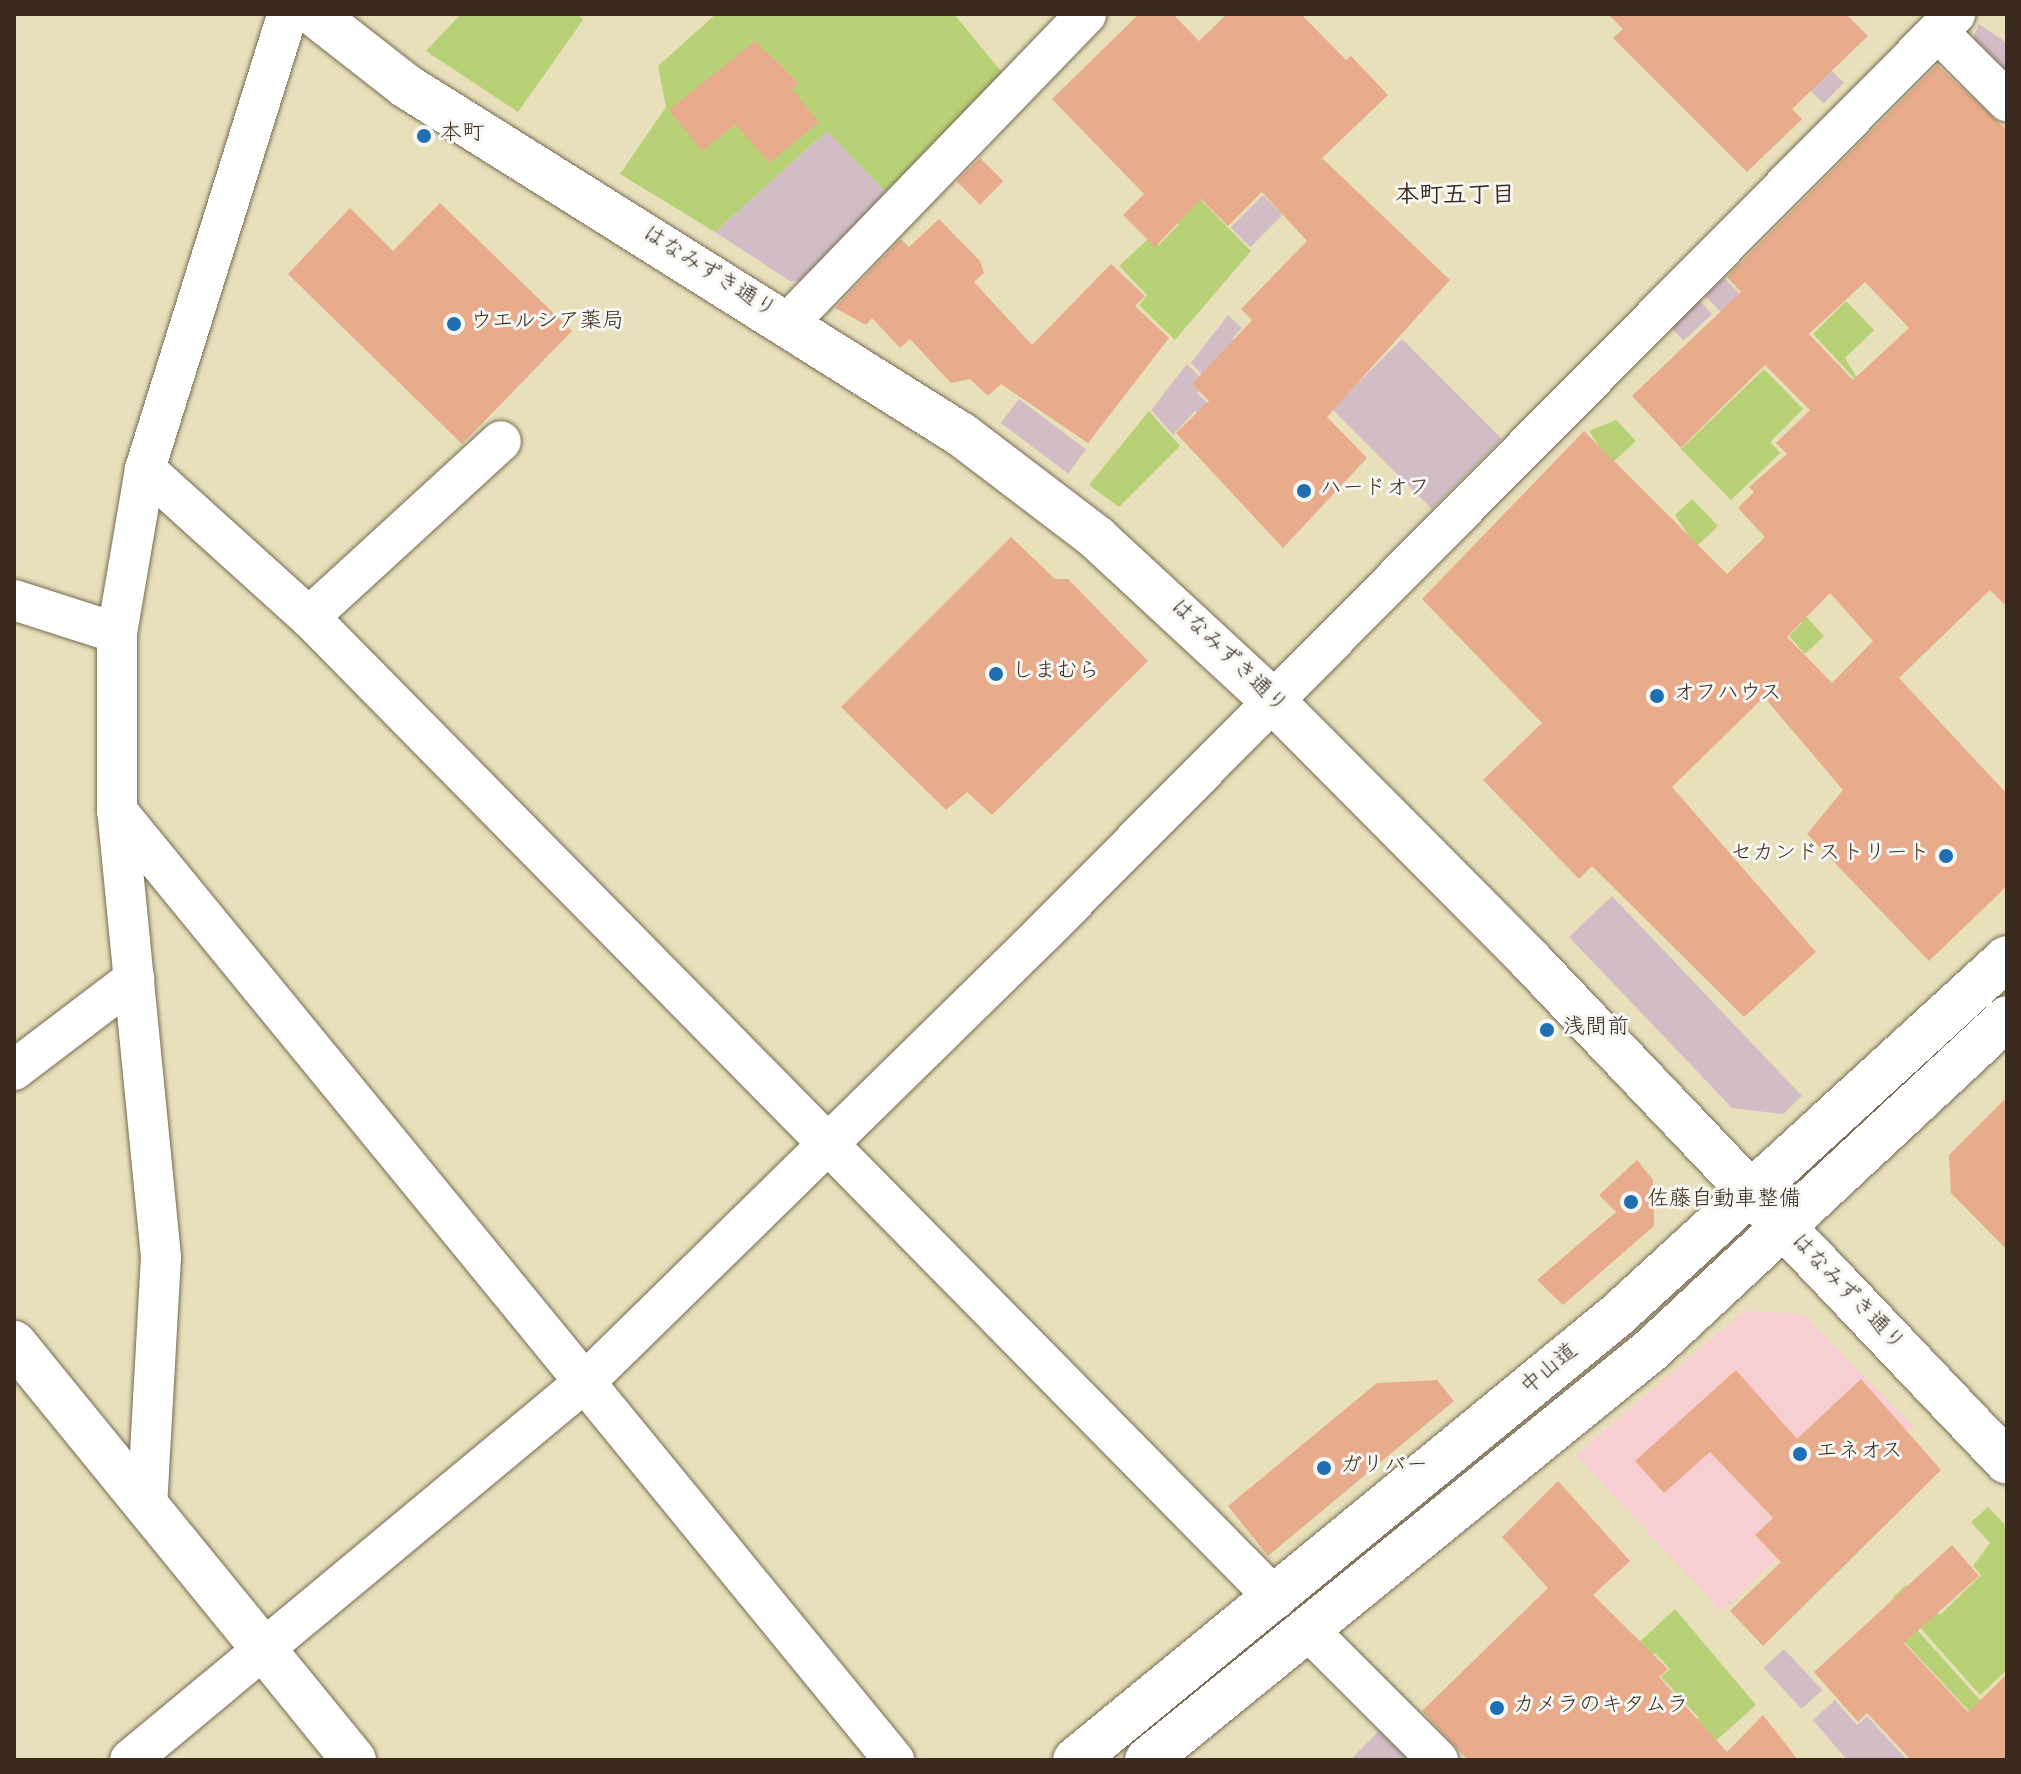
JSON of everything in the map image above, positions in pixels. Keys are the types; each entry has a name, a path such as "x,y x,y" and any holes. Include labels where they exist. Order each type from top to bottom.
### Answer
{"main road":[{"name":"はなみずき通り","path":"314,14 406,86 962,435 1097,538 1273,701 2007,1462"},
{"name":"中山道","path":"1075,1760 1276,1599 1753,1197 2007,958"},
{"path":"1147,1760 1310,1632 1786,1230 2007,1018"},
{"path":"14,1343 354,1760"}],"street":[{"path":"147,1507 161,1257 117,811 117,633 145,469 288,14"},
{"path":"788,323 1086,14"},
{"path":"130,1760 262,1646 586,1381 821,1144 1273,701 1947,23 2007,101"},
{"path":"309,617 501,441"},
{"path":"145,469 309,617 821,1144 1276,1599"},
{"path":"14,600 117,633"},
{"path":"117,811 894,1760"},
{"path":"14,1070 134,979"},
{"path":"1310,1632 1438,1760"}],"shaded area":[{"path":"1777,18 1844,83 1824,103 1757,39"},
{"path":"1979,24 2007,43 2007,83 1970,46"},
{"path":"827,131 890,196 807,281 790,281 715,232"},
{"path":"1263,195 1283,215 1250,247 1230,228"},
{"path":"1724,278 1791,344 1761,352 1705,296"},
{"path":"1697,298 1712,314 1683,341 1668,325"},
{"path":"1228,315 1242,328 1232,339 1243,350 1211,384 1191,363"},
{"path":"1402,339 1502,439 1432,509 1332,409"},
{"path":"1187,364 1206,383 1197,393 1217,413 1207,422 1195,411 1173,435 1151,410"},
{"path":"1019,399 1086,450 1068,474 1001,423"},
{"path":"1612,896 1802,1096 1783,1114 1732,1108 1569,937"},
{"path":"1745,1310 1803,1314 1914,1427 1722,1612 1576,1455"},
{"path":"1784,1649 1822,1690 1802,1709 1764,1668"},
{"path":"1835,1700 1857,1725 1867,1716 1907,1760 1847,1760 1813,1720"},
{"path":"1380,1730 1411,1760 1350,1760"}],"green space":[{"path":"461,14 578,14 583,20 518,112 426,51"},
{"path":"716,14 954,14 1004,75 890,196 827,131 715,232 620,174 666,107 658,66"},
{"path":"1186,185 1251,251 1175,340 1139,305 1147,295 1119,266 1150,237 1159,245 1179,224 1163,208"},
{"path":"1846,301 1874,330 1845,358 1863,388 1813,334"},
{"path":"1764,369 1803,409 1770,442 1780,453 1731,500 1681,449"},
{"path":"1149,411 1180,446 1119,507 1089,485"},
{"path":"1616,420 1636,441 1611,464 1589,431"},
{"path":"1692,499 1718,526 1696,547 1675,515"},
{"path":"1790,599 1824,636 1805,654 1789,636 1802,623 1784,605"},
{"path":"1988,1507 2007,1527 2007,1670 1980,1695 1893,1597 1906,1585 1940,1615 1981,1575 1973,1566 1990,1543 1971,1522"},
{"path":"1675,1609 1756,1705 1694,1760 1658,1756 1699,1718 1661,1677 1670,1669 1655,1653 1646,1661 1634,1647"},
{"path":"1910,1622 1997,1719 1983,1726 1896,1633"}],"building":[{"path":"1139,14 1173,14 1199,41 1227,14 1301,14 1346,60 1351,56 1388,95 1322,158 1450,280 1327,417 1367,458 1283,548 1176,433 1209,401 1192,384 1252,320 1241,309 1307,241 1262,192 1228,226 1201,199 1155,247 1123,215 1144,194 1052,99"},
{"path":"1608,14 1846,14 1868,36 1792,109 1802,119 1747,172 1613,38 1623,29"},
{"path":"755,41 799,83 792,89 819,122 769,163 736,124 702,151 669,110"},
{"path":"1937,65 2007,130 2007,607 1990,590 1899,678 2007,794 2007,886 1929,961 1807,834 1843,790 1764,697 1672,787 1816,952 1744,1017 1592,866 1579,879 1483,780 1542,723 1422,599 1584,431 1727,574 1765,537 1738,508 1754,492 1749,487 1787,454 1776,443 1810,410 1765,365 1681,448 1632,396 1741,292 1727,277","holes":["1865,282 1909,328 1853,380 1809,334","1830,593 1873,641 1832,683 1787,637"]},
{"path":"980,158 1003,181 980,205 957,181"},
{"path":"440,203 572,331 462,444 288,274 350,208 393,251"},
{"path":"939,219 980,261 984,273 974,282 1032,345 1111,264 1145,296 1135,306 1169,338 1088,443 1001,384 988,396 970,379 951,383 910,339 900,348 872,318 866,325 835,308 901,239 909,247"},
{"path":"1011,537 1055,579 1068,579 1148,661 992,815 967,792 946,810 841,707"},
{"path":"2007,1097 2007,1250 1951,1193 1949,1155"},
{"path":"1637,1160 1653,1180 1654,1226 1563,1305 1537,1280 1616,1212 1599,1195"},
{"path":"1736,1370 1797,1439 1861,1379 1941,1470 1763,1646 1730,1611 1781,1562 1755,1535 1773,1518 1710,1452 1664,1493 1635,1461"},
{"path":"1437,1380 1454,1401 1268,1556 1228,1506 1377,1383"},
{"path":"1558,1481 1630,1561 1593,1595 1668,1669 1659,1677 1727,1752 1763,1715 1798,1760 1468,1760 1422,1711 1548,1588 1502,1537"},
{"path":"1952,1545 1979,1576 1904,1643 1968,1712 2007,1674 2007,1760 1911,1760 1867,1713 1858,1722 1814,1672"}],"place":[{"name":"本町","path":"424,136"},
{"name":"ウエルシア薬局","path":"454,324"},
{"name":"ハードオフ","path":"1304,491"},
{"name":"しまむら","path":"996,674"},
{"name":"オフハウス","path":"1657,696"},
{"name":"セカンドストリート","path":"1946,856"},
{"name":"浅間前","path":"1547,1030"},
{"name":"佐藤自動車整備","path":"1631,1202"},
{"name":"エネオス","path":"1800,1454"},
{"name":"ガリバー","path":"1324,1468"},
{"name":"カメラのキタムラ","path":"1497,1708"}],"district":[{"name":"本町五丁目","path":"1455,198"}]}
